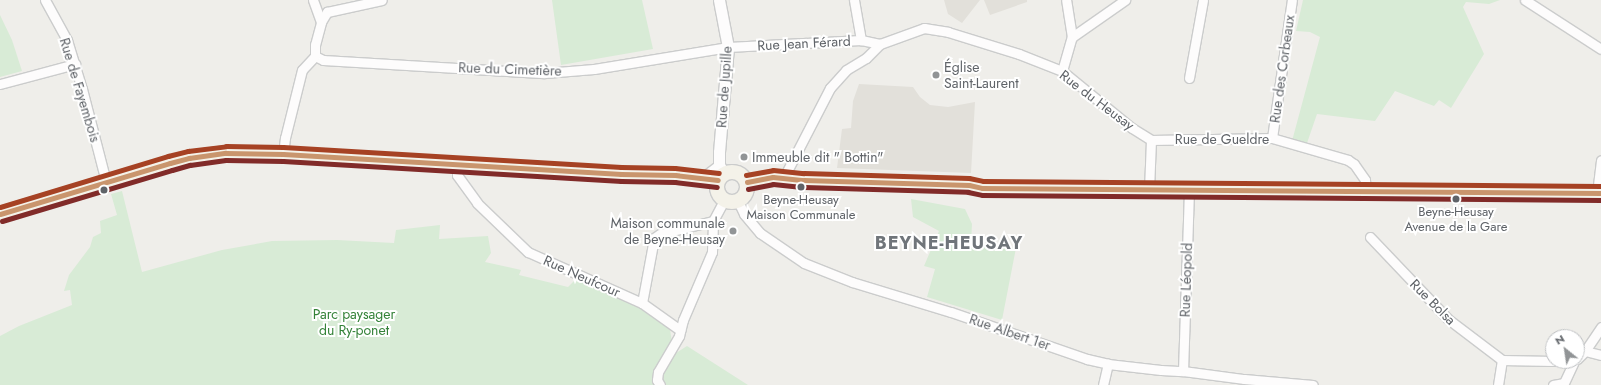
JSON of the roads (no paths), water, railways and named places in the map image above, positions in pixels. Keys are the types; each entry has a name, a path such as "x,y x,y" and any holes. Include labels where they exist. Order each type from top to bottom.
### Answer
{"main road":[{"path":"0,214 170,163 198,157 241,153 703,177 719,176 730,172 743,176 747,182 746,194 738,201 731,202 724,200 719,195 719,176"},
{"path":"747,182 767,178 965,185 982,188 1599,193"}],"street":[{"name":"Rue de Fayembois","path":"45,0 67,40 75,64 106,182"},
{"path":"313,0 321,22"},
{"path":"283,154 285,138 302,70 315,56 314,45 321,22 327,12 382,0"},
{"name":"Rue de Jupille","path":"719,0 728,47 719,176"},
{"path":"854,0 861,40"},
{"path":"1062,71 1072,37 1066,0"},
{"path":"1072,37 1126,0"},
{"path":"1189,78 1203,0"},
{"name":"Rue des Corbeaux","path":"1272,138 1292,0"},
{"path":"1525,0 1601,49"},
{"name":"Rue du Heusay","path":"783,179 830,88 846,70 866,58 880,44 924,28 933,29 1019,54 1062,71 1132,128 1151,140"},
{"name":"Rue Jean Férard","path":"728,47 861,40 880,44"},
{"name":"Rue du Cimetière","path":"315,56 323,60 545,73 594,69 728,47"},
{"path":"0,84 75,64"},
{"name":"Rue de Gueldre","path":"1151,140 1272,138 1348,160 1354,164 1365,180 1366,191"},
{"path":"1149,190 1151,140"},
{"path":"1599,193 1601,160"},
{"name":"Rue Neufcour","path":"457,164 457,175 477,203 528,252 642,303 680,330"},
{"name":"Rue Léopold","path":"1183,371 1189,190"},
{"path":"660,385 657,380 658,374 675,344 712,252 713,221 724,200"},
{"name":"Rue Albert 1er","path":"738,201 744,214 760,233 804,263 852,282 907,298 1087,359 1108,364 1313,385"},
{"path":"642,303 654,238 660,234 713,221"},
{"name":"Rue Bolsa","path":"1370,237 1448,319 1502,360"},
{"path":"1601,327 1586,351 1601,355"},
{"path":"1498,385 1502,360 1545,361"},
{"path":"1103,385 1108,364"},
{"path":"1553,385 1563,384 1570,369"}],"place":[{"name":"Église Saint-Laurent","path":"936,75"},
{"name":"Immeuble dit \" Bottin\"","path":"744,157"},
{"name":"Beyne-Heusay Maison Communale","path":"801,187"},
{"name":"Beyne-Heusay Avenue de la Gare","path":"1456,199"},
{"name":"Maison communale de Beyne-Heusay","path":"733,231"}],"district":[{"name":"BEYNE-HEUSAY","path":"949,243"}],"park label":[{"name":"Parc paysager du Ry-ponet","path":"354,322"}]}
